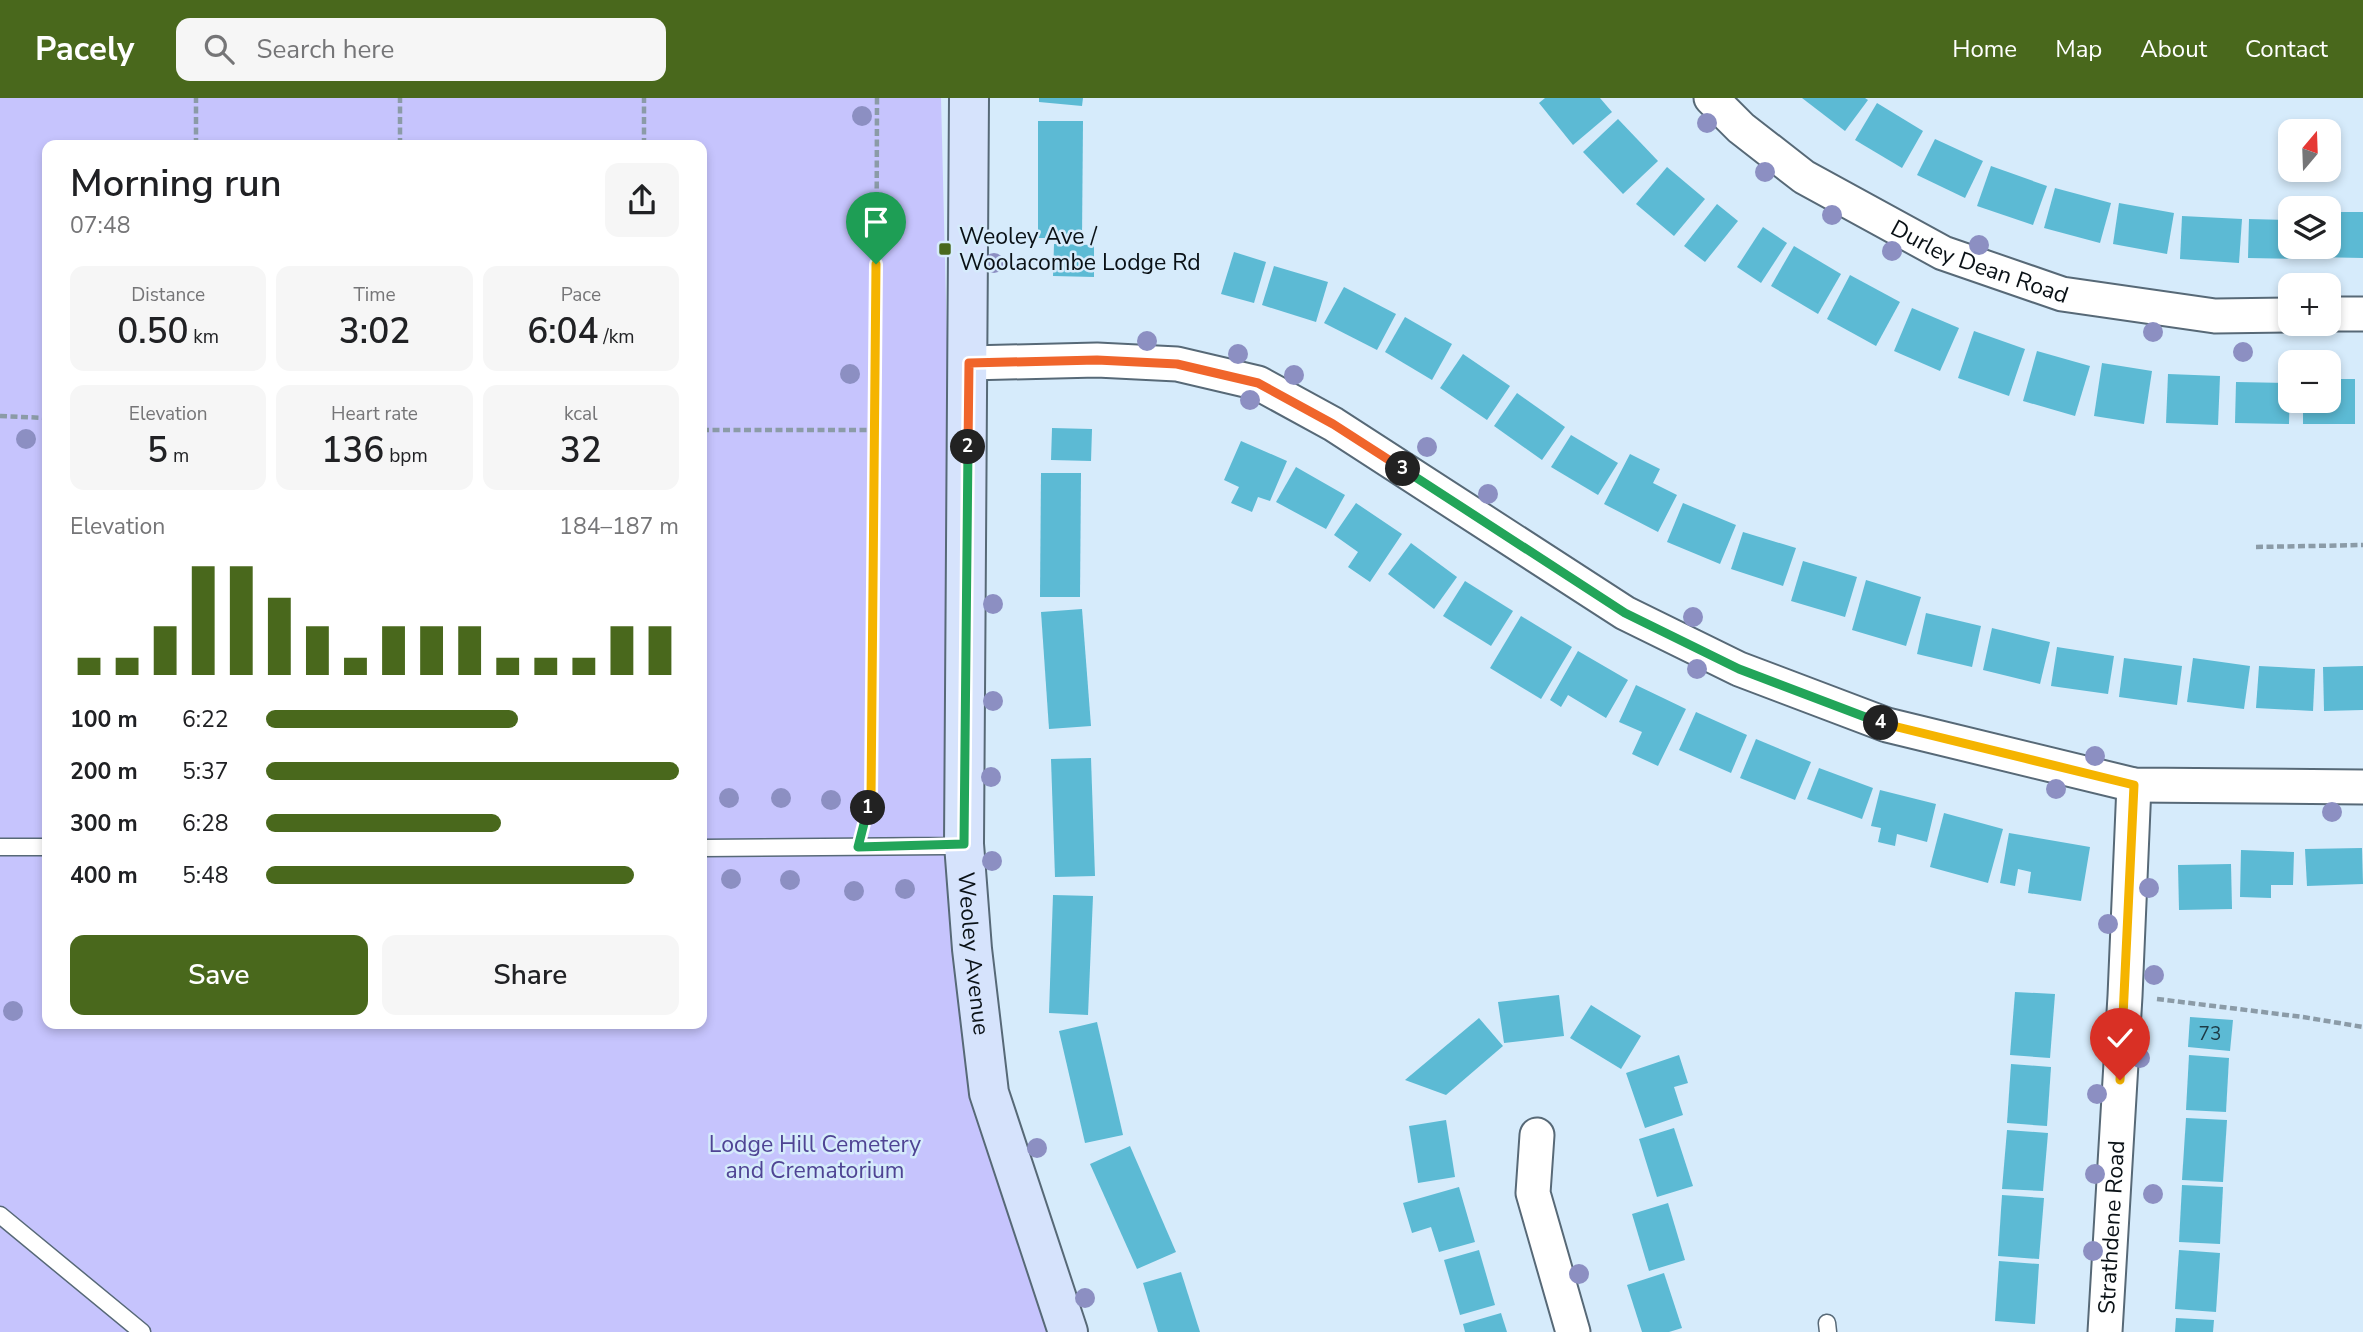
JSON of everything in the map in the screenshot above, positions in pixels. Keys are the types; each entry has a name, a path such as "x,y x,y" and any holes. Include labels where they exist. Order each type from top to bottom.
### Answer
{"street":[{"name":"Weoley Avenue","path":"969,98 964,844 972,949 989,1093 1068,1332"},
{"name":"Durley Dean Road","path":"1711,98 1741,128 1804,177 1943,253 2062,294 2215,316 2278,315"},
{"path":"2341,314 2363,314"},
{"path":"969,363 1097,360 1177,364 1258,383 1333,424 1625,613 1739,669 1887,725 2134,785 2363,787"},
{"name":"Strathdene Road","path":"2105,1332 2125,996 2134,785"},
{"path":"1537,1135 1533,1193 1573,1332"}],"lane":[{"path":"707,848 964,844"},
{"path":"0,847 42,847"},
{"path":"0,1215 142,1332"}],"path":[{"path":"196,98 196,140"},
{"path":"400,98 400,140"},
{"path":"644,98 644,140"},
{"path":"858,847 871,799 877,98"},
{"path":"0,416 42,418"},
{"path":"707,429 876,430"},
{"path":"2256,547 2363,545"},
{"path":"2125,996 2303,1017 2363,1027"}],"green space":[{"name":"Lodge Hill Cemetery and Crematorium","path":"0,98 941,98 947,342 945,846 1055,1332 0,1332"}],"building":[{"path":"1039,98 1083,98 1082,106 1039,102"},
{"path":"1545,98 1600,98 1612,112 1573,145 1539,103"},
{"path":"1802,98 1865,98 1868,100 1845,131"},
{"path":"1877,103 1923,131 1902,168 1855,140"},
{"path":"1618,119 1658,161 1623,194 1583,152"},
{"path":"1038,121 1083,121 1082,238 1038,238"},
{"path":"1935,139 1983,161 1965,198 1917,175"},
{"path":"1991,166 2047,186 2033,225 1977,206"},
{"path":"1667,167 1705,199 1674,236 1636,204"},
{"path":"2055,188 2111,203 2100,243 2044,228"},
{"path":"2119,203 2174,213 2167,254 2113,244"},
{"path":"1717,204 1738,221 1705,262 1684,246"},
{"path":"2341,212 2363,212 2363,258 2341,258"},
{"path":"2182,216 2242,219 2239,263 2180,259"},
{"path":"2249,219 2278,220 2278,259 2248,258"},
{"path":"1763,227 1787,243 1761,283 1737,267"},
{"path":"1054,244 1094,245 1094,277 1053,276"},
{"path":"1794,246 1841,274 1818,314 1771,286"},
{"path":"1234,252 1266,262 1254,303 1221,294"},
{"path":"1274,266 1328,282 1316,322 1262,305"},
{"path":"1850,275 1900,302 1876,346 1827,319"},
{"path":"1344,287 1396,314 1377,350 1324,323"},
{"path":"1912,308 1959,328 1940,371 1894,351"},
{"path":"1405,317 1452,344 1432,380 1385,352"},
{"path":"1974,331 2025,349 2009,396 1958,378"},
{"path":"2037,351 2090,366 2075,416 2023,401"},
{"path":"1463,354 1510,386 1487,420 1440,388"},
{"path":"2102,363 2152,371 2144,424 2094,416"},
{"path":"2168,374 2220,376 2218,425 2166,423"},
{"path":"2341,379 2355,379 2355,424 2303,424 2303,413 2341,413"},
{"path":"2236,382 2278,383 2278,413 2289,413 2289,424 2235,423"},
{"path":"1517,393 1565,427 1542,460 1494,426"},
{"path":"1052,428 1092,429 1091,461 1051,460"},
{"path":"1571,435 1618,463 1598,495 1551,467"},
{"path":"1241,441 1287,461 1270,501 1258,497 1252,512 1231,503 1239,487 1224,480"},
{"path":"1630,454 1660,469 1653,483 1677,495 1658,532 1604,504"},
{"path":"1296,467 1345,495 1326,529 1276,502"},
{"path":"1041,473 1081,473 1080,597 1040,597"},
{"path":"1356,503 1402,534 1370,582 1348,567 1358,552 1334,535"},
{"path":"1683,503 1736,525 1720,564 1667,542"},
{"path":"1743,532 1796,548 1783,586 1731,569"},
{"path":"1411,543 1457,577 1434,609 1388,574"},
{"path":"1803,561 1857,577 1845,617 1791,601"},
{"path":"1866,580 1921,597 1906,646 1852,630"},
{"path":"1465,581 1513,611 1491,646 1443,616"},
{"path":"1082,609 1091,726 1049,729 1041,612"},
{"path":"1926,613 1981,626 1972,667 1917,654"},
{"path":"1521,616 1572,647 1541,699 1490,668"},
{"path":"1992,628 2050,642 2040,684 1983,670"},
{"path":"2057,647 2114,656 2108,694 2051,686"},
{"path":"1578,651 1628,680 1606,718 1568,695 1561,707 1550,700"},
{"path":"2124,658 2182,666 2177,705 2119,697"},
{"path":"2193,658 2250,666 2244,709 2187,702"},
{"path":"2259,666 2315,669 2313,711 2256,708"},
{"path":"2363,666 2363,710 2324,711 2323,667"},
{"path":"1636,685 1686,709 1658,766 1632,754 1642,732 1619,722"},
{"path":"1696,712 1747,735 1731,773 1679,750"},
{"path":"1756,739 1811,762 1795,800 1740,778"},
{"path":"1091,758 1095,876 1055,877 1051,759"},
{"path":"1819,768 1873,788 1862,819 1807,799"},
{"path":"1880,790 1936,804 1927,842 1897,834 1895,846 1878,842 1881,828 1871,826"},
{"path":"1944,813 2003,829 1988,883 1930,867"},
{"path":"2009,833 2090,847 2081,901 2028,893 2031,872 2018,869 2015,886 2000,883"},
{"path":"2362,848 2363,884 2307,886 2305,849"},
{"path":"2241,850 2294,852 2293,885 2271,885 2271,898 2240,897"},
{"path":"2231,864 2232,909 2179,910 2178,865"},
{"path":"1053,895 1093,896 1088,1015 1049,1013"},
{"path":"2015,992 2055,994 2050,1058 2010,1055"},
{"path":"1559,995 1564,1036 1504,1043 1498,1002"},
{"path":"1591,1005 1641,1036 1621,1069 1570,1038"},
{"path":"2190,1017 2233,1020 2230,1051 2188,1047"},
{"path":"1479,1018 1503,1046 1446,1095 1405,1080"},
{"path":"1097,1022 1123,1135 1085,1143 1059,1031"},
{"path":"1679,1055 1688,1083 1674,1087 1683,1115 1645,1128 1626,1073"},
{"path":"2189,1055 2229,1058 2226,1112 2186,1110"},
{"path":"2011,1064 2051,1067 2047,1126 2007,1123"},
{"path":"2186,1118 2227,1120 2223,1182 2182,1180"},
{"path":"1446,1120 1455,1177 1418,1183 1409,1126"},
{"path":"1674,1128 1693,1186 1657,1197 1639,1139"},
{"path":"2007,1130 2048,1133 2043,1191 2002,1189"},
{"path":"1130,1146 1176,1252 1137,1269 1090,1164"},
{"path":"2182,1185 2223,1187 2220,1244 2179,1242"},
{"path":"1459,1187 1475,1242 1439,1252 1431,1227 1412,1233 1403,1203"},
{"path":"2002,1195 2044,1198 2039,1259 1998,1256"},
{"path":"1668,1203 1685,1260 1649,1271 1632,1214"},
{"path":"1479,1250 1495,1305 1460,1315 1444,1260"},
{"path":"2179,1250 2220,1253 2216,1312 2175,1309"},
{"path":"1999,1261 2039,1264 2035,1324 1995,1321"},
{"path":"1181,1272 1200,1332 1158,1332 1143,1283"},
{"path":"1664,1273 1682,1328 1669,1332 1642,1332 1627,1285"},
{"path":"1501,1313 1507,1332 1465,1332 1463,1324"},
{"path":"2176,1318 2214,1320 2213,1332 2175,1332"}],"place":[{"name":"Weoley Ave / Woolacombe Lodge Rd","path":"945,249"}],"route":[{"path":"876,264 871,799 858,847 964,844 969,363 1097,360 1177,364 1258,383 1333,424 1625,613 1739,669 1887,725 2134,785 2120,1080"}]}
